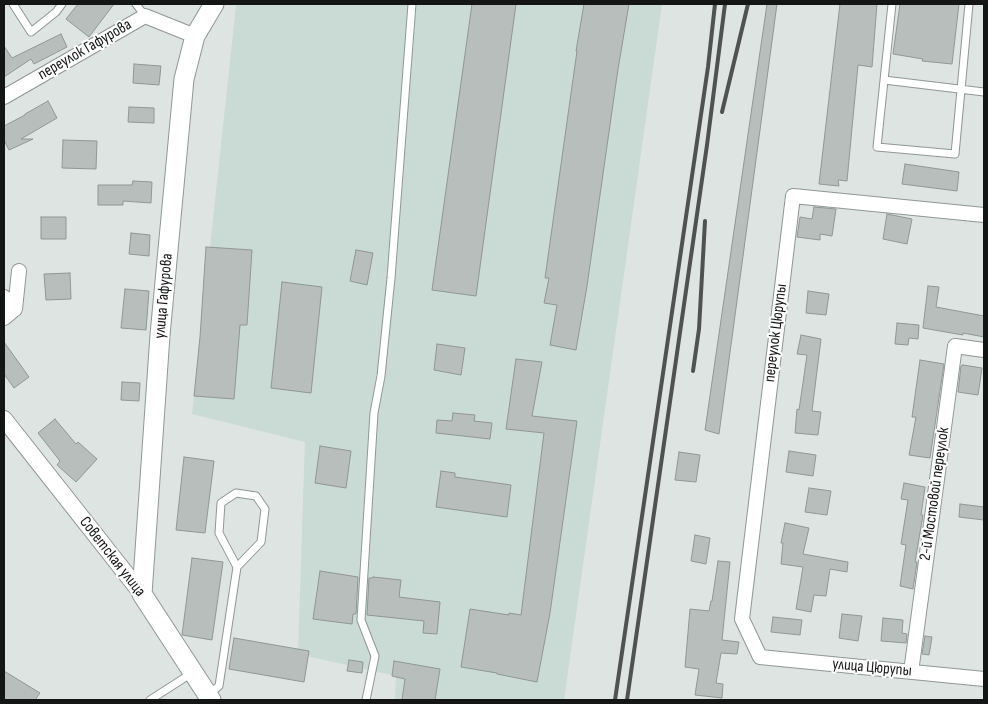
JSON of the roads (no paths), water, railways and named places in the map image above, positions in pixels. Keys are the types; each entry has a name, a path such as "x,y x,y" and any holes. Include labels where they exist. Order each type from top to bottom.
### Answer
{"main road":[{"name":"улица Гафурова","path":"142,594 160,335 184,79 195,36 214,4"},
{"name":"Советская улица","path":"142,594 209,698"}],"street":[{"name":"переулок Гафурова","path":"4,96 145,16 195,36"},
{"name":"переулок Цюрупы","path":"760,658 742,620 793,196 984,216"},
{"path":"4,318 15,309 19,271"},
{"path":"4,297 15,309"},
{"name":"2-й Мостовой переулок","path":"912,672 955,346 984,350"},
{"name":"Советская улица","path":"4,419 142,594"},
{"name":"улица Цюрупы","path":"760,658 984,678"}],"lane":[{"path":"13,4 31,32 56,12 62,4"},
{"path":"136,4 145,16"},
{"path":"366,700 375,656 361,620 374,413 381,376 391,278 412,4"},
{"path":"892,4 877,147 956,154 970,4"},
{"path":"884,80 984,92"},
{"path":"209,698 219,686 236,567 218,533 221,503 236,493 256,496 265,509 261,542 236,567"},
{"path":"150,700 192,672"}],"railway":[{"path":"615,700 708,67 715,4"},
{"path":"627,700 707,145 725,4"},
{"path":"722,112 748,4"},
{"path":"693,371 699,329 705,221"}]}
